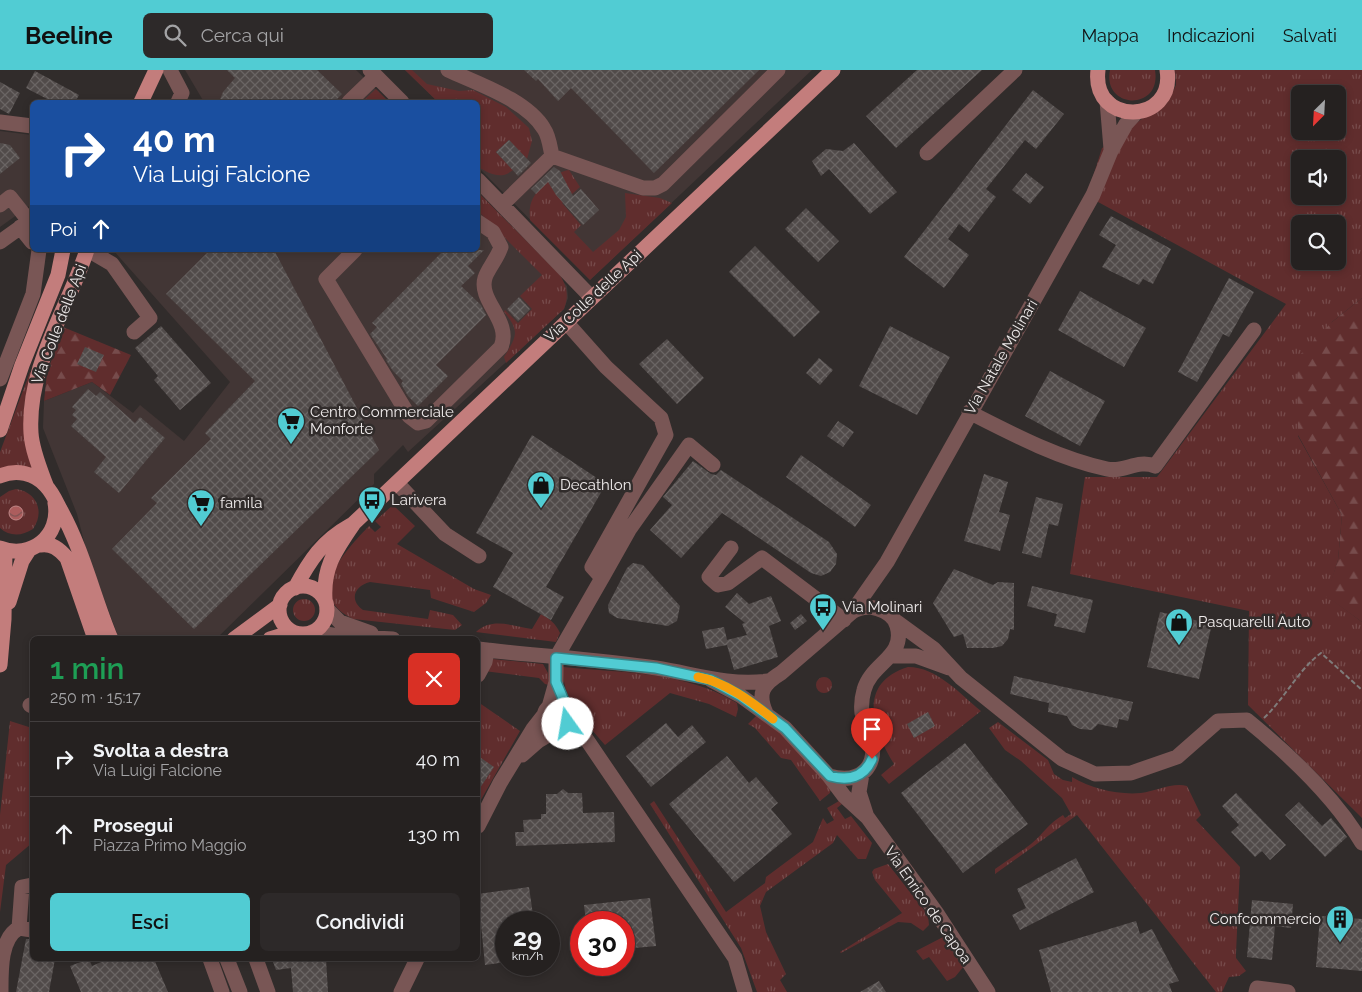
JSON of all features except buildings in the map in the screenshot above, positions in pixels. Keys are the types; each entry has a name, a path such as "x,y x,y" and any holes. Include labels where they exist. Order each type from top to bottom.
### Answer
{"main road":[{"path":"142,100 156,70"},
{"name":"Via Colle delle Api","path":"295,588 310,560 333,535 354,523 833,70"},
{"path":"1096,73 1099,87 1107,101 1115,108 1136,113 1150,108 1162,97 1167,88 1167,70"},
{"name":"Via Colle delle Api","path":"0,430 22,366 58,275 64,252"},
{"name":"Via Colle delle Api","path":"86,252 76,282 51,337 35,383 31,435 46,485 72,532 110,636"},
{"path":"0,476 22,473 31,475 46,485"},
{"path":"2,616 22,561 34,547 49,536 56,512 54,499"},
{"name":"Via Colle delle Api","path":"326,604 324,581 332,557 354,523"},
{"path":"0,665 2,549 17,552 47,544 58,548 67,558 95,636"},
{"path":"238,636 280,605 288,592 295,588 312,588 326,604 323,623 312,632 303,634 294,632 280,636"},
{"path":"280,605 282,621 294,632"}],"street":[{"path":"170,70 182,93 179,100"},
{"path":"448,70 491,89 532,114 545,131 552,156"},
{"path":"552,156 643,188 654,188 663,184 778,70"},
{"path":"927,153 1015,70"},
{"path":"351,100 373,73 400,100"},
{"name":"Via Natale Molinari","path":"1107,101 1111,151"},
{"name":"Via Natale Molinari","path":"768,681 781,673 848,616 887,562 969,412 1093,194 1123,128 1136,113"},
{"path":"0,122 30,126"},
{"path":"502,205 552,156"},
{"path":"480,182 592,298"},
{"path":"0,205 10,197 27,222 0,241"},
{"path":"353,252 326,279 409,416 418,423 426,421 502,348 504,331 485,291 484,278 497,260 501,248 493,232 480,223"},
{"path":"0,379 33,294 39,252"},
{"path":"91,252 112,264 150,318 134,332"},
{"path":"566,322 606,367 661,418 666,435 592,567 602,578"},
{"path":"969,412 1045,450 1110,470 1145,462 1156,466 1254,330"},
{"path":"15,338 20,342 22,366"},
{"path":"587,741 546,724 547,711 556,682 556,658 629,530 689,445 713,465"},
{"path":"397,483 445,534 479,556"},
{"path":"731,548 709,578 718,586 728,582 762,558 848,616 869,607 883,610 896,622 934,649 950,668 1062,759 1094,774 1131,773 1176,756 1218,721 1247,720 1288,754 1350,823 1362,843"},
{"name":"Via Natale Molinari","path":"883,610 879,591 887,562"},
{"path":"326,604 340,622 381,636"},
{"path":"830,776 840,779 856,777 862,774 870,764 873,748 871,735 862,714 863,692 872,674 891,656 900,640 896,622"},
{"path":"312,632 339,636"},
{"path":"480,671 485,662 482,649 656,668 711,680 745,684 768,681"},
{"path":"891,656 916,656 950,668"},
{"name":"Via Enrico de Capoa","path":"711,680 766,713 801,744 830,776 844,796 868,818 938,915 988,992"},
{"path":"766,713 762,704 762,695 768,681"},
{"path":"556,682 568,711 587,741 735,958 745,992"},
{"path":"480,822 500,783 516,760 533,729 547,711 558,704 568,711"},
{"path":"516,760 538,741 568,724 568,711"},
{"name":"Via Enrico de Capoa","path":"862,774 859,792 868,818"},
{"path":"1,992 1,954 4,943 14,930 26,929 22,887 30,885"},
{"path":"211,961 221,992"},
{"path":"228,961 240,992"},
{"path":"257,961 268,992"},
{"path":"401,992 416,961"},
{"path":"1257,990 1288,992"}],"path":[{"path":"1255,727 1282,701 1310,661 1321,653 1362,690"}],"shaded area":[{"path":"185,70 356,70 387,100 203,100"},
{"path":"405,70 812,70 590,280 480,169 480,100 436,100"},
{"path":"0,131 30,135 30,205 0,227"},
{"path":"480,194 567,286 568,298 564,309 408,452 403,445 374,474 374,484 219,636 118,636 87,553 77,514 43,428 44,401 92,382 133,413 140,405 184,441 230,382 115,252 480,252"}],"green space":[{"path":"405,70 412,70 427,84 459,91 473,90 506,107 529,128 532,141 527,159 509,140 496,152 513,170 504,175 496,175 480,168 480,100 436,100"},
{"path":"1110,70 1155,70 1155,84 1150,93 1142,99 1132,100 1123,98 1115,92 1110,83"},
{"path":"1175,70 1362,70 1362,298 1332,322 1298,436 1342,515 1338,560 1327,596 1362,622 1362,818 1248,705 1249,611 1070,574 1085,477 1157,477 1286,304 1087,196 1102,148 1124,138 1134,125 1143,118 1159,111 1167,103 1176,85"},
{"path":"376,89 387,100 364,100"},
{"path":"569,170 580,187 562,203 581,225 574,232 593,252 619,230 626,217 625,193 660,198 672,203 590,280 530,220 532,202 539,189 557,174"},
{"path":"480,194 560,275 566,291 564,309 506,363 504,357 512,344 515,334 513,324 504,312 505,310 518,323 532,309 520,296 542,275 480,213"},
{"path":"1362,298 1362,622 1326,596 1338,560 1342,515 1298,435 1297,358 1332,322"},
{"path":"63,327 131,355 110,395 92,382 44,401 47,373"},
{"path":"30,372 33,373 25,399 24,423 35,473 0,471 0,452"},
{"path":"16,489 34,498 37,504 38,516 37,523 33,529 16,535 0,528 0,497"},
{"path":"393,505 415,526 397,544 474,589 491,595 486,603 474,612 431,598 430,590 370,582 357,590 355,594 356,602 363,610 428,619 430,610 453,615 462,625 455,630 353,619 338,609 331,598 330,586 333,573 340,560 369,526 375,532 381,527 375,521"},
{"path":"304,599 312,602 315,610 312,618 304,621 296,618 293,610 296,602"},
{"path":"541,614 552,622 560,633 556,642 476,632 482,627 495,624 532,629"},
{"path":"493,659 543,664 548,673 549,685 539,678 484,671"},
{"path":"563,667 652,675 696,685 737,703 736,717 709,704 670,693 605,745 582,718 570,700 566,690"},
{"path":"908,667 929,671 938,676 981,711 889,784 881,775 894,764 886,750 875,722 875,695 881,684 892,674"},
{"path":"824,677 832,685 824,693 816,685"},
{"path":"480,703 520,731 480,801"},
{"path":"758,714 782,731 831,788 830,793 820,801 791,760 781,758 755,728 748,724"},
{"path":"10,721 30,727 30,845 6,865 0,912 0,815"},
{"path":"998,722 1048,760 1054,774 1063,780 1072,782 1072,777 1097,788 1123,793 1141,793 1176,785 1187,786 1201,815 1196,820 1240,867 1236,958 1246,971 1239,976 1229,977 1222,992 1216,992 1077,815 995,874 995,869 1031,844 1054,822 1063,815 1065,818 1071,814 1062,798 1021,761 1005,750 989,728"},
{"path":"654,801 726,912 765,883 766,877 813,842 823,818 827,824 834,820 827,808 839,801 842,804 837,808 845,819 851,816 872,843 866,859 858,859 837,835 833,843 766,892 760,906 766,932 786,974 780,980 787,992 757,992 741,948 650,804"},
{"path":"888,864 928,915 929,925 923,931 911,923 898,922 841,953 902,913 875,880 872,872 874,869"},
{"path":"945,936 964,966 955,977 947,981 929,957 923,960 916,951"}],"water":[{"path":"13,506 19,506 23,513 19,520 13,520 9,516 9,510"}],"slow traffic":[{"path":"698,677 711,680 741,696 773,719"}],"place":[{"name":"Centro Commerciale Monforte","path":"291,445"},
{"name":"Decathlon","path":"541,509"},
{"name":"Larivera","path":"372,524"},
{"name":"famila","path":"201,527"},
{"name":"Via Molinari","path":"823,631"},
{"name":"Pasquarelli Auto","path":"1179,646"},
{"name":"Confcommercio","path":"1340,943"}],"route":[{"path":"568,724 570,720 569,711 566,708 556,682 556,658 656,668 711,680 741,696 785,728 830,776 840,779 856,777 867,769 872,759"}]}
